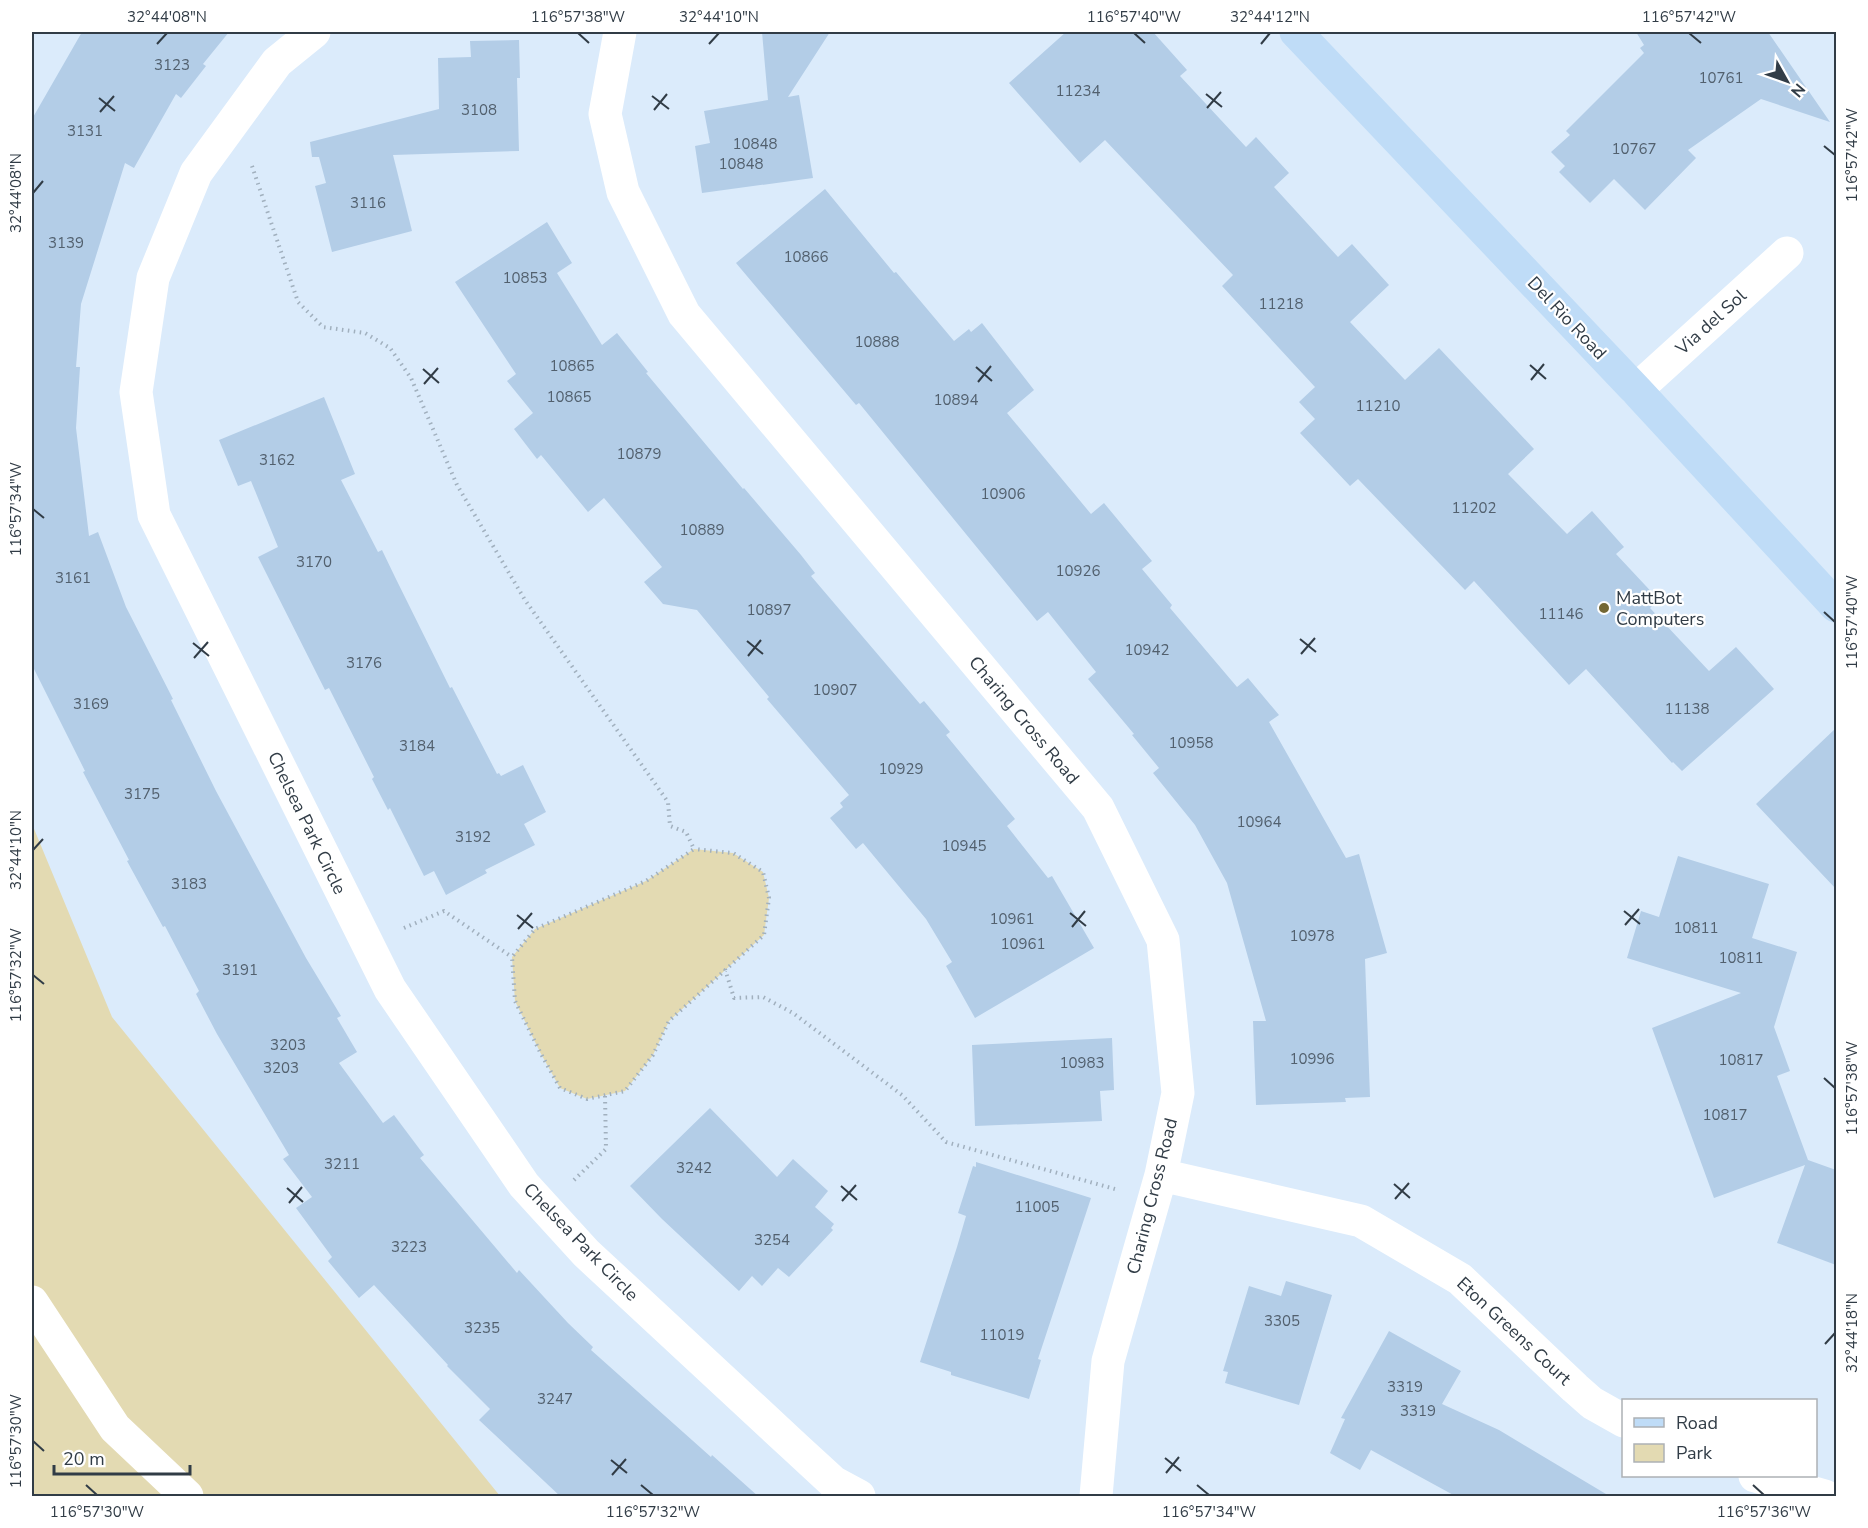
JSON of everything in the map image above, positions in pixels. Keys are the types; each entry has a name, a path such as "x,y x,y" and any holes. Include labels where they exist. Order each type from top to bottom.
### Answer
{"main road":[{"name":"Del Rio Road","path":"1296,32 1636,390 1836,606"}],"street":[{"name":"Chelsea Park Circle","path":"314,32 277,62 196,173 153,278 136,392 154,515 397,999 524,1185 586,1252 832,1482 859,1497"},
{"name":"Charing Cross Road","path":"620,32 605,114 620,181 623,192 684,314 1098,808 1162,940 1178,1093 1158,1188 1108,1361 1096,1497"},
{"name":"Via del Sol","path":"1636,390 1787,253"},
{"name":"Eton Greens Court","path":"1158,1188 1361,1221 1460,1279 1592,1403 1622,1420"},
{"path":"32,1302 116,1428 186,1497"},
{"path":"1758,1477 1825,1497"}],"path":[{"path":"223,136 250,160 298,302 323,327 364,333 390,348 411,378 457,485 525,600 668,802 670,826 686,832 694,849"},
{"path":"694,849 733,853 763,872 769,898 764,935 669,1021 653,1055 626,1091 587,1099 560,1088 515,1001 512,957 535,929 646,881 694,849"},
{"path":"369,946 444,911 512,957"},
{"path":"725,969 734,998 763,996 793,1013 902,1095 946,1142 1158,1188"},
{"path":"548,1211 606,1149 605,1095"}],"green space":[{"path":"32,824 112,1017 500,1496 32,1496"},
{"path":"694,849 733,853 763,872 769,898 764,935 669,1021 653,1055 625,1091 587,1099 560,1088 515,1001 512,957 535,929 646,881"}],"building":[{"path":"82,32 229,32 203,64 206,66 181,98 176,94 134,168 125,163 81,304 76,367 80,367 76,428 89,536 98,532 126,607 216,791 306,958 341,1016 337,1018 357,1052 339,1063 383,1123 394,1115 424,1155 420,1158 517,1273 519,1270 593,1347 591,1350 759,1497 561,1497 479,1420 490,1409 447,1366 374,1285 359,1298 328,1261 332,1257 296,1208 312,1197 283,1159 289,1155 217,1034 196,994 199,991 127,861 129,860 83,772 85,771 32,665 32,119"},
{"path":"762,32 830,32 788,97 799,95 813,178 702,193 695,146 710,143 704,111 768,100"},
{"path":"1066,32 1153,32 1187,70 1180,76 1246,147 1256,137 1289,173 1274,187 1338,257 1352,244 1389,285 1350,322 1405,380 1439,348 1534,449 1508,474 1567,534 1592,511 1624,547 1616,554 1659,600 1650,608 1709,671 1736,647 1774,689 1682,771 1586,669 1569,685 1474,581 1465,590 1358,479 1350,486 1300,433 1315,419 1299,402 1315,387 1222,286 1233,275 1105,140 1080,163 1009,83"},
{"path":"1636,32 1768,32 1830,122 1761,99 1688,150 1696,158 1645,210 1614,179 1590,203 1559,172 1565,166 1551,152 1570,135 1566,131 1644,53 1640,48 1644,45"},
{"path":"519,40 520,78 517,78 519,151 393,155 412,231 332,252 315,186 326,183 319,157 312,157 310,142 439,109 438,58 471,57 470,41"},
{"path":"825,189 954,341 969,329 971,332 982,323 1034,390 1007,413 1091,514 1104,503 1152,561 1142,569 1172,605 1170,608 1237,687 1248,678 1279,715 1269,722 1346,858 1359,854 1387,953 1365,959 1370,1097 1345,1098 1346,1102 1256,1105 1253,1021 1266,1021 1227,883 1195,825 1153,773 1159,768 1088,679 1096,672 1048,612 1037,621 859,403 856,405 736,263"},
{"path":"547,222 572,263 557,273 602,345 617,333 648,372 646,373 801,555 815,573 811,576 920,704 924,701 950,732 946,735 1015,819 1007,826 1048,878 1052,876 1094,948 975,1018 946,966 952,962 926,919 863,843 856,849 830,818 843,807 840,803 849,795 767,699 769,697 697,610 663,604 644,582 662,567 604,498 588,512 541,455 537,459 514,429 533,413 507,381 516,374 455,282"},
{"path":"324,397 355,474 341,480 378,552 382,550 450,688 452,687 497,774 501,776 523,765 546,812 524,824 535,845 485,870 487,873 446,895 434,871 424,876 390,808 388,810 372,779 374,777 329,688 325,690 258,557 278,547 251,481 238,486 219,440"},
{"path":"1836,728 1836,889 1756,804"},
{"path":"1678,856 1769,884 1752,938 1797,952 1774,1027 1790,1071 1777,1076 1808,1160 1836,1170 1836,1265 1777,1243 1805,1165 1714,1198 1652,1028 1741,993 1627,958 1641,911 1659,917"},
{"path":"1112,1038 1114,1090 1100,1091 1102,1121 975,1126 972,1045"},
{"path":"710,1108 777,1177 793,1159 828,1191 815,1207 834,1224 831,1228 833,1230 789,1277 778,1268 762,1286 752,1276 739,1291 630,1186"},
{"path":"976,1162 1091,1198 1038,1359 1041,1360 1029,1399 951,1375 951,1372 920,1362 966,1216 958,1213"},
{"path":"1286,1281 1332,1295 1299,1405 1225,1383 1228,1372 1223,1371 1249,1286 1281,1296"},
{"path":"1389,1331 1461,1371 1442,1404 1499,1430 1611,1497 1457,1497 1371,1450 1360,1470 1330,1453 1345,1419 1341,1418"}],"place":[{"name":"MattBot Computers","path":"1604,608"}]}
